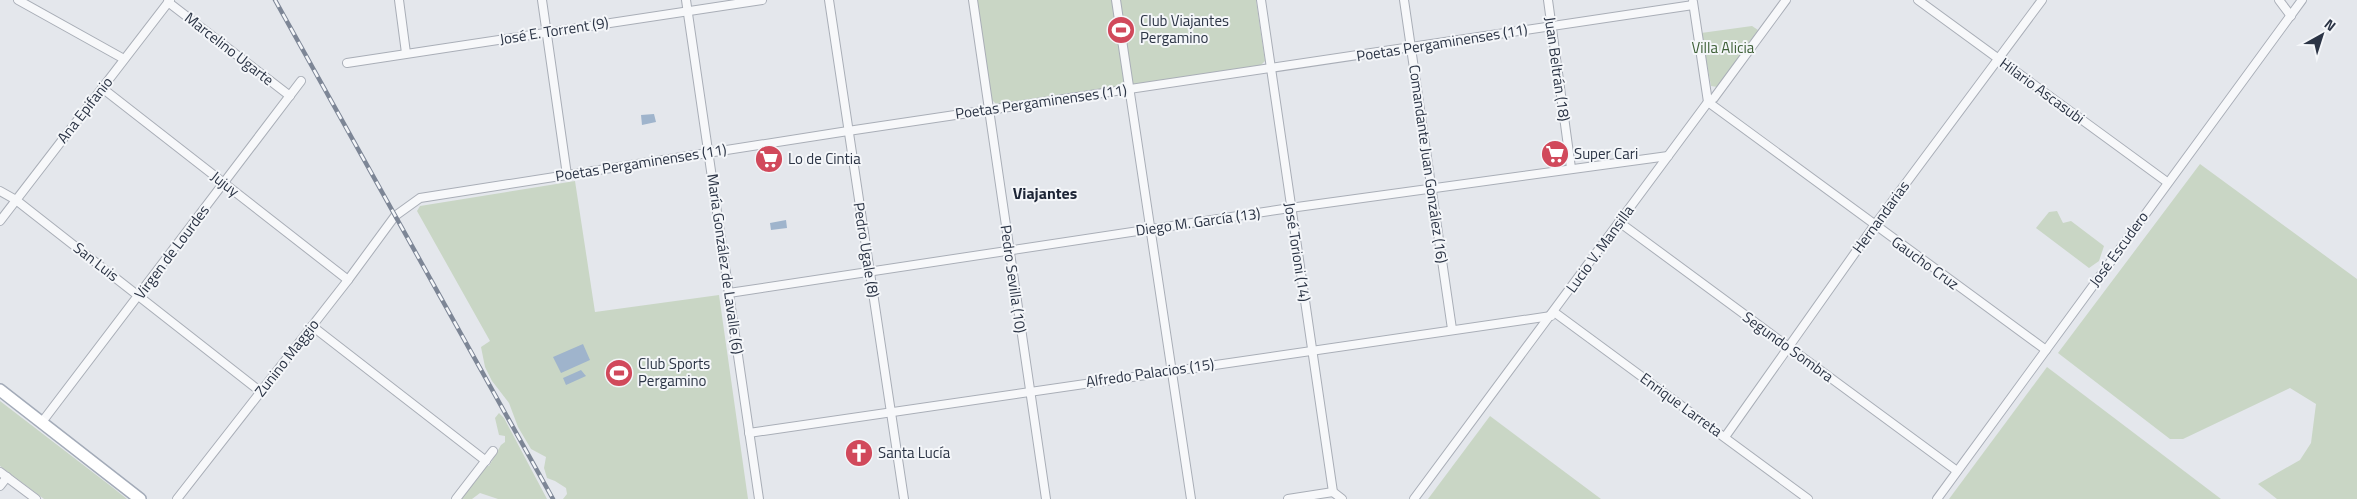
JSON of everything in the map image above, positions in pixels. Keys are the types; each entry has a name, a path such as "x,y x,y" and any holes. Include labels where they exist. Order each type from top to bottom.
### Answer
{"main road":[{"path":"0,390 140,499"}],"street":[{"path":"18,0 124,59"},
{"path":"399,0 406,53"},
{"path":"542,0 567,175"},
{"name":"María González de Lavalle (6)","path":"686,0 759,499"},
{"name":"José E. Torrent (9)","path":"347,63 762,0"},
{"name":"Pedro Ugale (8)","path":"829,0 904,499"},
{"name":"Pedro Sevilla (10)","path":"973,0 1046,499"},
{"path":"1116,0 1191,499"},
{"name":"José Torioni (14)","path":"1261,0 1333,492"},
{"name":"Comandante Juan González (16)","path":"1404,0 1452,329"},
{"name":"Juan Beltrán (18)","path":"1548,0 1571,168"},
{"name":"Lucio V. Mansilla","path":"1414,499 1708,102 1714,98 1786,0"},
{"name":"Hilario Ascasubi","path":"1918,0 2167,182"},
{"name":"Hernandarias","path":"1725,437 1787,346 1874,226 2042,0"},
{"path":"2279,0 2291,16"},
{"name":"José Escudero","path":"1937,499 2167,182 2302,0"},
{"name":"Ana Epifanio","path":"0,221 169,1"},
{"name":"Marcelino Ugarte","path":"169,1 290,96"},
{"path":"1693,2 1708,102"},
{"name":"Poetas Pergaminenses (11)","path":"396,216 409,204 424,196 1411,48 1693,2"},
{"name":"Virgen de Lourdes","path":"42,422 301,81"},
{"name":"Jujuy","path":"102,88 348,280"},
{"name":"Gaucho Cruz","path":"1708,102 1874,226 2046,350"},
{"name":"Diego M. García (13)","path":"729,293 1290,208 1668,156"},
{"name":"San Luis","path":"0,190 16,200 261,392"},
{"name":"Zunino Maggio","path":"177,499 396,216"},
{"name":"Segundo Sombra","path":"1619,222 1957,471"},
{"name":"Alfredo Palacios (15)","path":"749,433 1552,314"},
{"name":"Enrique Larreta","path":"1552,314 1725,437 1808,499"},
{"path":"312,326 486,461"},
{"path":"456,499 493,451"},
{"path":"0,486 3,474 36,499"},
{"path":"1288,499 1333,492 1342,499"}],"green space":[{"name":"Club Viajantes Pergamino","path":"976,0 1256,0 1265,61 1260,66 996,104 991,99"},
{"name":"Villa Alicia","path":"1752,26 1758,30 1717,87 1711,86 1701,33"},
{"path":"2200,164 2357,279 2357,499 2277,499 2258,484 2300,460 2311,443 2316,404 2290,388 2183,439 2170,439 2058,353"},
{"name":"Club Sports Pergamino","path":"575,181 595,312 719,295 748,499 563,499 567,494 566,488 547,478 544,468 546,457 531,449 518,427 509,403 492,381 485,367 481,347 490,341 417,211 420,206"},
{"path":"2057,211 2063,223 2071,221 2104,246 2099,261 2089,268 2036,228 2049,212"},
{"path":"2047,367 2221,499 1949,499"},
{"path":"0,401 127,499 44,499 0,466"},
{"path":"499,413 504,418 547,499 498,499 480,493 472,499 459,499 475,482 485,466 489,466 501,445 505,442 505,436 499,435 495,418"},
{"path":"1490,416 1601,499 1428,499"}],"water":[{"path":"654,114 656,122 642,125 641,115"},
{"path":"786,220 787,228 771,230 770,223"},
{"path":"583,344 590,360 561,373 553,357"},
{"path":"581,370 586,376 566,385 563,378"}],"railway":[{"path":"275,0 553,499"}],"place":[{"name":"Club Viajantes Pergamino","path":"1121,30"},
{"name":"Super Cari","path":"1555,154"},
{"name":"Lo de Cintia","path":"769,159"},
{"name":"Club Sports Pergamino","path":"619,373"},
{"name":"Santa Lucía","path":"859,453"}],"district":[{"name":"Viajantes","path":"1045,193"}]}
